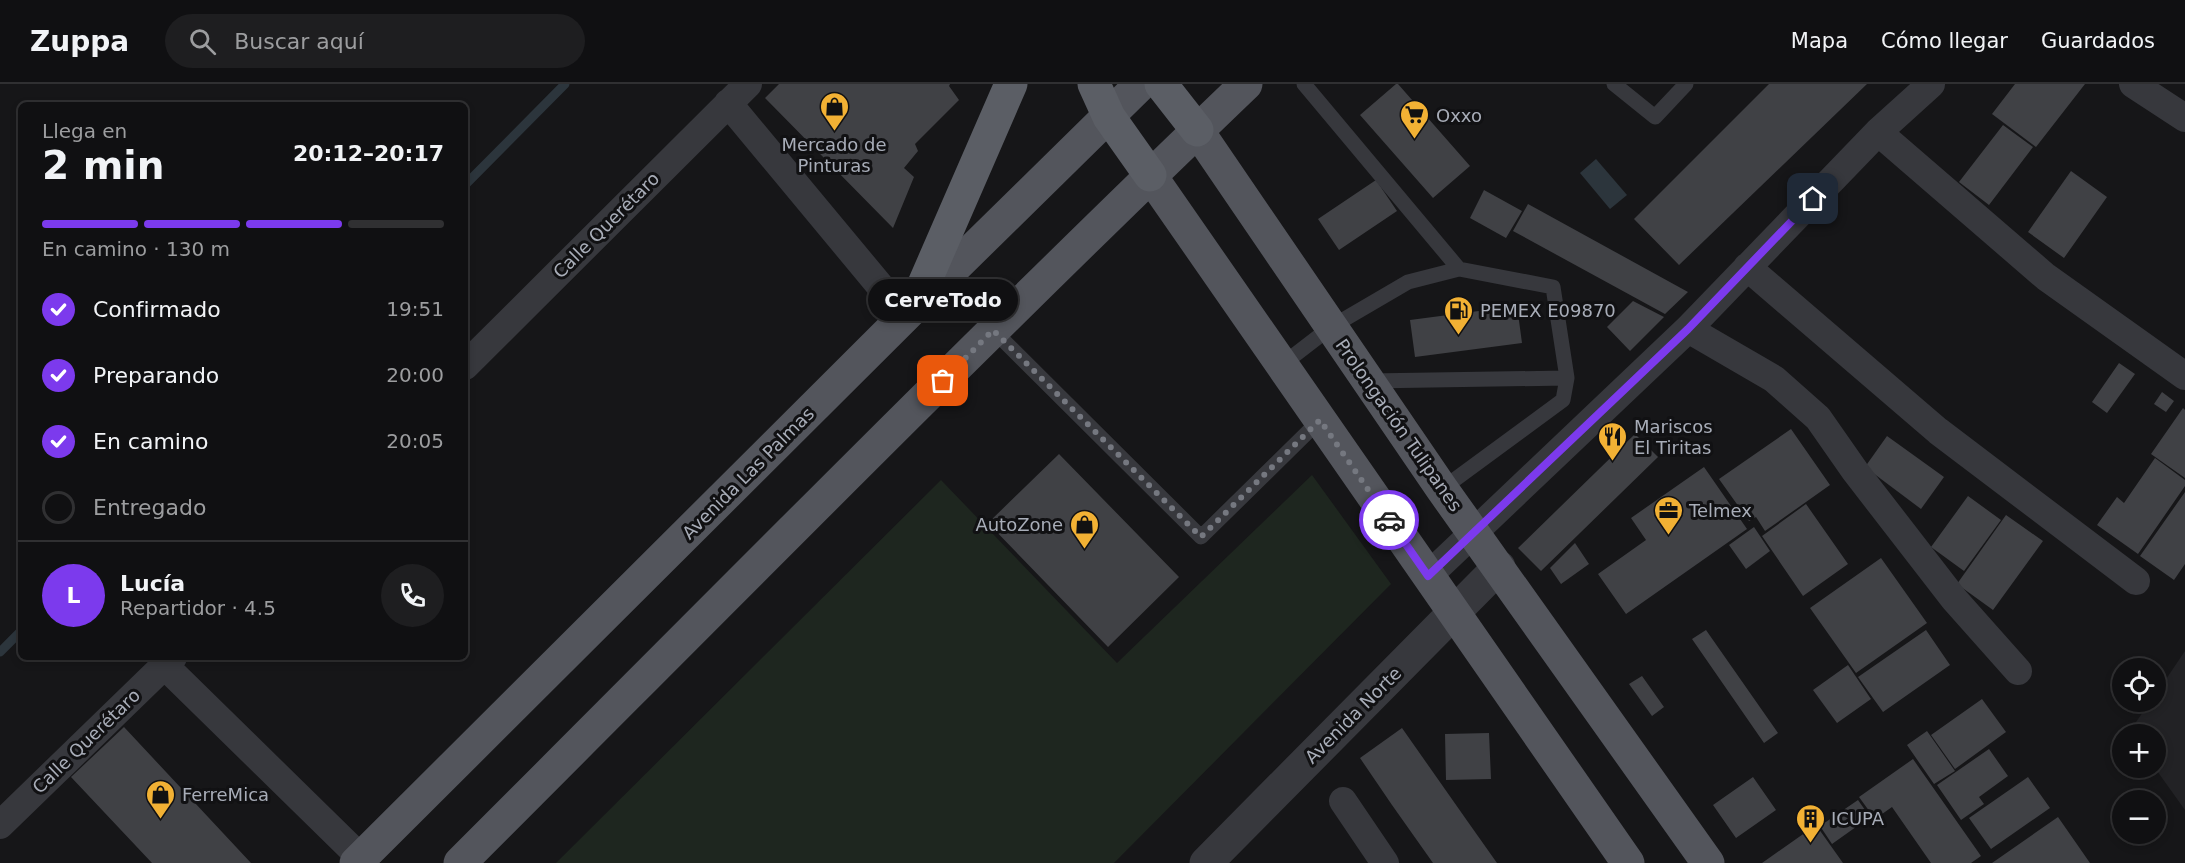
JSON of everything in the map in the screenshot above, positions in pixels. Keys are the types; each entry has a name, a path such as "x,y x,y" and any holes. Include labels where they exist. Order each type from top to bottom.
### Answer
{"highway":[{"path":"909,311 1011,84"},
{"path":"1094,84 1109,117 1150,175"},
{"path":"1161,84 1197,130"}],"main road":[{"name":"Avenida Las Palmas","path":"358,861 909,311 1141,84"},
{"path":"460,863 993,330 1246,84"},
{"name":"Prolongación Tulipanes","path":"1197,130 1442,489 1499,567 1696,858"},
{"path":"1150,175 1628,863"}],"street":[{"path":"1428,576 1688,329 1878,132 1931,84"},
{"path":"2133,84 2185,118"},
{"path":"738,94 909,311"},
{"name":"Calle Querétaro","path":"468,363 738,94"},
{"path":"1878,132 2046,277 2185,376"},
{"path":"1747,267 1938,431 2136,581"},
{"path":"1688,329 1774,379 1818,418 1855,471 1954,599 2018,671"},
{"name":"Avenida Norte","path":"1206,863 1499,567"},
{"path":"169,661 358,861"},
{"name":"Calle Querétaro","path":"0,825 169,661"},
{"path":"1342,801 1385,863"}],"lane":[{"path":"1304,84 1459,269"},
{"path":"1614,84 1655,117 1686,84"},
{"path":"1283,364 1331,327 1408,282 1459,269 1553,287 1567,378 1563,400 1442,489"},
{"path":"993,330 1201,537 1320,420"},
{"path":"1368,381 1567,378"}],"shaded area":[{"path":"1596,159 1627,195 1610,209 1580,173"},
{"path":"1312,475 1391,584 1114,863 556,863 941,480 1117,663"},
{"path":"2185,651 2185,810 2162,778 2166,778 2166,724 2135,724 2143,712 2166,712 2166,679"}],"building":[{"path":"779,84 950,84 949,86 959,100 915,144 918,151 904,168 914,177 893,228 765,98"},
{"name":"Oxxo","path":"1396,84 1470,166 1433,198 1360,115"},
{"path":"1769,84 1867,84 1679,265 1634,219"},
{"path":"2015,84 2085,84 2036,147 1992,114"},
{"path":"2003,125 2033,147 1989,205 1959,182"},
{"path":"2071,171 2107,197 2064,258 2028,232"},
{"path":"1376,180 1397,211 1339,250 1318,219"},
{"path":"1484,190 1522,211 1506,238 1470,218"},
{"path":"1528,204 1688,292 1665,314 1513,231"},
{"path":"1633,301 1664,317 1630,351 1607,327"},
{"path":"1517,306 1522,343 1415,357 1410,320"},
{"path":"2119,363 2135,374 2107,413 2092,402"},
{"path":"2162,392 2174,401 2166,412 2154,404"},
{"path":"2183,408 2185,410 2185,478 2151,454"},
{"path":"1791,429 1830,485 1765,531 1756,517 1749,521 1719,479"},
{"path":"1635,434 1658,457 1541,571 1518,548"},
{"path":"1887,436 1944,477 1921,509 1865,467"},
{"name":"AutoZone","path":"1059,454 1179,577 1108,647 988,523"},
{"path":"2155,458 2185,480 2185,486 2138,554 2097,525 2117,497 2124,503"},
{"path":"1704,467 1747,529 1626,614 1598,574 1646,540 1631,518"},
{"path":"2185,492 2185,564 2174,580 2140,556"},
{"path":"1968,496 2001,520 1964,571 1931,547"},
{"path":"1806,504 1848,564 1803,596 1762,536"},
{"path":"2006,515 2043,541 1993,610 1957,584"},
{"path":"1754,527 1770,551 1746,569 1729,545"},
{"path":"1575,543 1589,564 1561,584 1550,568"},
{"path":"1881,558 1927,623 1856,673 1810,608"},
{"path":"1706,630 1778,733 1764,743 1692,639"},
{"path":"1926,630 1950,665 1883,712 1858,677"},
{"path":"1848,665 1871,699 1837,723 1813,690"},
{"path":"1642,676 1664,707 1652,716 1629,684"},
{"path":"1982,699 2006,732 1955,769 1931,735"},
{"name":"FerreMica","path":"124,727 251,863 152,863 71,777"},
{"path":"1402,728 1497,863 1433,863 1392,805 1360,758"},
{"path":"1927,731 1955,771 1934,784 1907,745"},
{"path":"1489,733 1491,779 1446,780 1445,734"},
{"path":"1989,749 2008,776 1979,797 1984,804 1961,820 1937,785"},
{"path":"1913,759 1981,856 1971,863 1931,863 1892,807 1875,819 1859,797"},
{"path":"1753,777 1776,810 1736,838 1713,805"},
{"path":"2028,777 2050,808 1991,849 1969,818"},
{"path":"1858,800 1870,817 1832,844 1820,826"},
{"path":"2058,817 2090,863 1992,863"},
{"name":"ICUPA","path":"1816,825 1843,863 1762,863"}],"waterway":[{"path":"468,182 565,84"},
{"path":"0,652 18,634"}],"way so far":[{"path":"943,381 993,330 1201,537 1320,420 1389,520"}],"place":[{"name":"Mercado de Pinturas","path":"834,132"},
{"name":"Oxxo","path":"1415,140"},
{"name":"PEMEX E09870","path":"1459,336"},
{"name":"CerveTodo","path":"943,381"},
{"name":"Mariscos El Tiritas","path":"1613,462"},
{"name":"Telmex","path":"1668,536"},
{"name":"AutoZone","path":"1084,550"},
{"name":"FerreMica","path":"161,820"},
{"name":"ICUPA","path":"1810,844"}],"route":[{"path":"1389,520 1428,576 1688,329 1813,199"}]}
